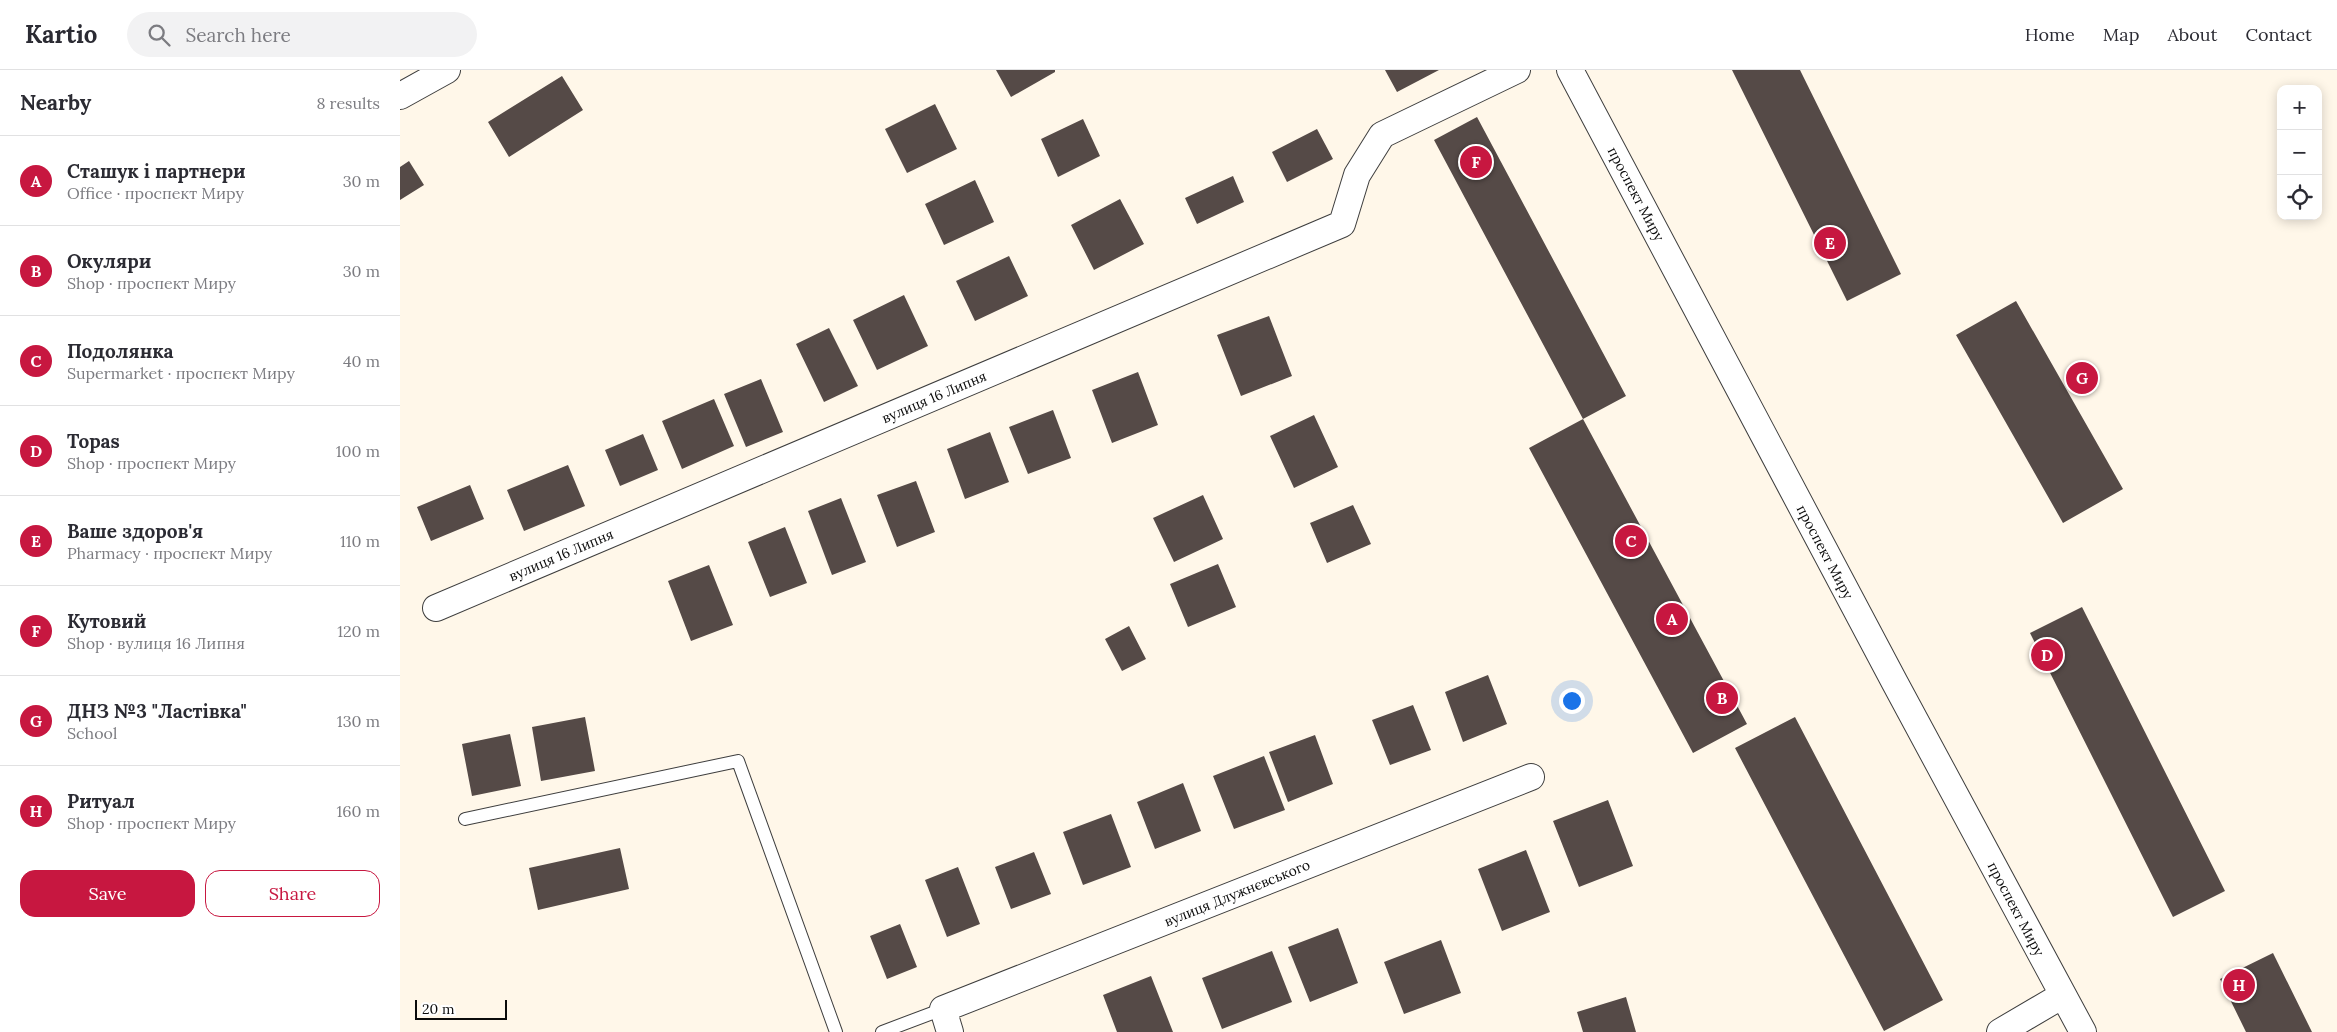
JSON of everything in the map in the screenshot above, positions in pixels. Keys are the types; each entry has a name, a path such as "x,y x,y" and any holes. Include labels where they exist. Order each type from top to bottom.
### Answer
{"street":[{"path":"400,96 447,70"},
{"name":"вулиця 16 Липня","path":"436,608 1342,224 1357,175 1382,136 1517,70"},
{"name":"проспект Миру","path":"1570,70 1894,683 2083,1032"},
{"name":"вулиця Длужнєвського","path":"946,1020 1531,777"},
{"path":"2000,1032 2063,995"}],"lane":[{"path":"465,820 738,761 836,1032"},
{"path":"882,1032 946,1020"}],"building":[{"path":"996,70 1055,70 1055,72 1011,97"},
{"path":"1385,70 1439,70 1397,92"},
{"path":"1732,70 1800,70 1901,274 1847,301"},
{"path":"562,76 583,110 509,157 488,122"},
{"path":"935,104 957,149 907,173 885,129"},
{"path":"1477,117 1626,396 1583,419 1434,140"},
{"path":"1083,119 1100,156 1058,177 1041,139"},
{"path":"1317,129 1333,159 1287,182 1272,152"},
{"path":"409,161 424,185 400,200 400,167"},
{"path":"1233,176 1244,202 1197,224 1185,198"},
{"path":"975,180 994,222 944,245 925,204"},
{"path":"1120,199 1144,244 1094,270 1071,225"},
{"path":"1009,256 1028,296 975,321 956,281"},
{"path":"904,295 928,346 877,370 853,320"},
{"path":"2016,301 2123,489 2063,523 1956,335"},
{"path":"1269,316 1292,376 1241,396 1217,335"},
{"path":"829,328 858,386 824,402 796,344"},
{"path":"1138,372 1158,425 1112,443 1092,390"},
{"path":"761,379 783,432 746,447 724,394"},
{"path":"714,399 734,446 682,469 662,421"},
{"path":"1053,410 1071,458 1028,474 1009,427"},
{"path":"1314,415 1338,467 1294,488 1270,436"},
{"path":"1583,419 1747,724 1693,753 1529,448"},
{"path":"990,432 1009,482 965,499 947,449"},
{"path":"643,434 658,470 620,486 605,450"},
{"path":"568,465 585,506 524,531 507,490"},
{"path":"916,481 935,532 897,547 877,495"},
{"path":"470,485 484,519 431,541 417,507"},
{"path":"1203,495 1223,539 1174,562 1153,518"},
{"path":"841,498 866,562 832,575 808,511"},
{"path":"1353,505 1371,544 1327,563 1310,523"},
{"path":"785,527 807,583 770,597 748,542"},
{"path":"1218,564 1236,607 1188,627 1170,584"},
{"path":"709,565 733,625 691,641 668,581"},
{"path":"2082,607 2225,891 2173,917 2030,633"},
{"path":"1129,626 1146,659 1122,671 1105,639"},
{"path":"1488,675 1507,724 1463,742 1445,692"},
{"path":"1413,705 1431,750 1390,765 1372,720"},
{"path":"585,717 595,771 541,781 532,727"},
{"path":"1795,717 1943,1000 1884,1031 1735,748"},
{"path":"510,734 521,786 472,796 462,744"},
{"path":"1315,735 1333,784 1288,802 1269,752"},
{"path":"1264,756 1285,810 1234,829 1213,776"},
{"path":"1183,783 1201,831 1155,849 1137,802"},
{"path":"1608,800 1633,866 1579,887 1553,821"},
{"path":"1111,814 1131,867 1083,885 1063,832"},
{"path":"620,848 629,889 538,910 529,868"},
{"path":"1526,850 1550,912 1502,931 1478,869"},
{"path":"1034,852 1051,894 1011,909 995,867"},
{"path":"958,867 980,924 947,937 925,880"},
{"path":"900,924 917,967 887,979 870,936"},
{"path":"1338,928 1358,983 1310,1002 1288,947"},
{"path":"1441,940 1461,993 1404,1014 1384,962"},
{"path":"1272,951 1292,1002 1222,1029 1202,978"},
{"path":"2273,953 2312,1032 2246,1032 2220,979"},
{"path":"1151,976 1173,1032 1117,1032 1103,995"},
{"path":"1626,997 1636,1032 1583,1032 1577,1012"}],"place":[{"name":"Кутовий","path":"1476,162"},
{"name":"Ваше здоров'я","path":"1830,243"},
{"name":"ДНЗ №3 \"Ластівка\"","path":"2082,378"},
{"name":"Подолянка","path":"1631,541"},
{"name":"Сташук і партнери","path":"1672,619"},
{"name":"Topas","path":"2047,655"},
{"name":"Окуляри","path":"1722,698"},
{"name":"Ритуал","path":"2239,985"}]}
